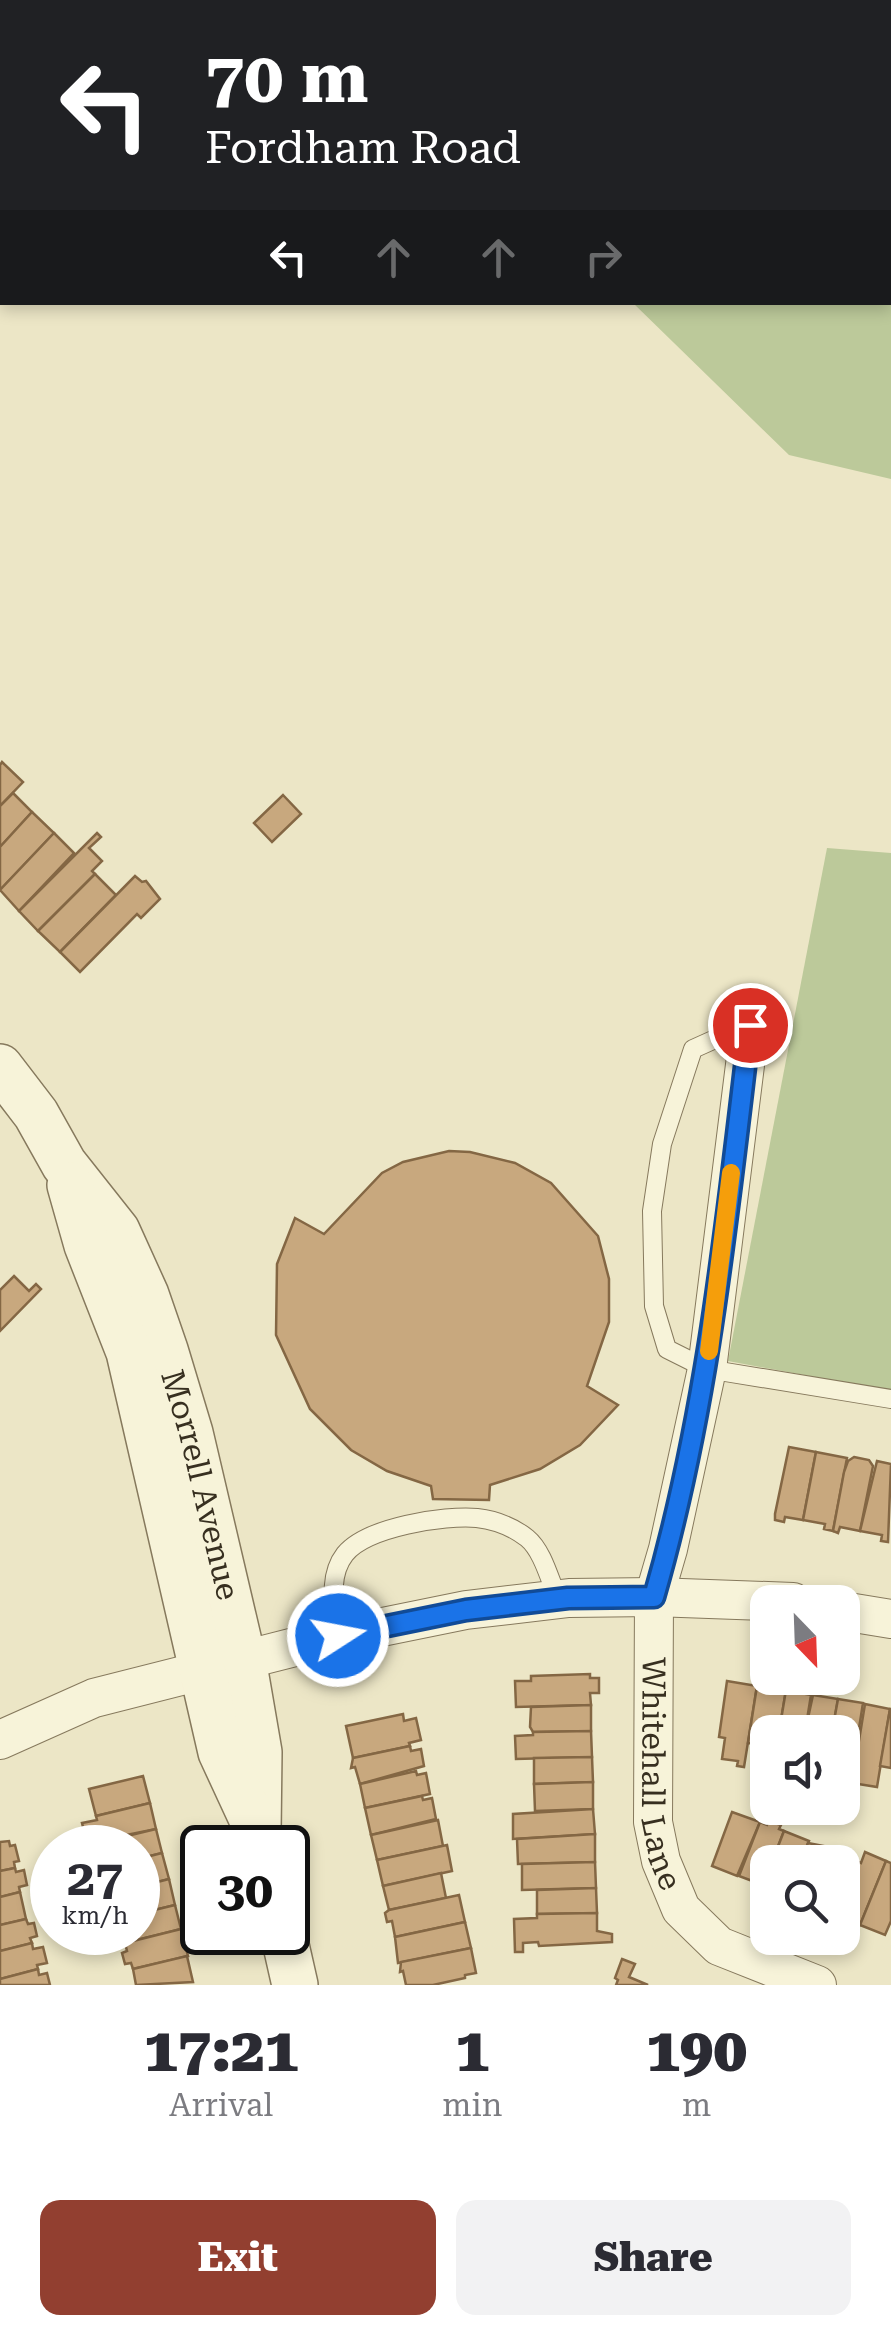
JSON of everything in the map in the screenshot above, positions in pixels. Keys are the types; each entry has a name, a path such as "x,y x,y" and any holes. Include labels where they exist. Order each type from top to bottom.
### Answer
{"street":[{"name":"Whitehall Lane","path":"749,1032 707,1369 654,1597 653,1822 661,1860 681,1909 719,1946 817,1985"},
{"name":"Morrell Avenue","path":"0,1067 36,1114 64,1164 117,1231 146,1295 190,1434 223,1664 258,1752 260,1825"},
{"path":"0,1740 94,1698 338,1636 466,1610 558,1600 654,1597 750,1600"},
{"path":"860,1614 891,1619"},
{"path":"289,1955 296,1985"}],"lane":[{"path":"749,1032 692,1049 662,1144 652,1212 654,1306 667,1349 707,1369 891,1400"},
{"path":"338,1636 333,1593 335,1574 345,1554 360,1541 384,1531 429,1522 474,1518 496,1522 524,1535 536,1551 558,1600"}],"green space":[{"path":"635,305 891,305 891,479 789,455"},
{"path":"827,848 891,853 891,1391 728,1361"}],"building":[{"path":"2,762 23,782 0,806 0,765"},
{"path":"13,793 32,812 0,847 0,806"},
{"path":"283,795 301,814 272,842 254,823"},
{"path":"32,812 54,833 0,890 0,847"},
{"path":"54,833 74,853 19,911 0,890"},
{"path":"97,833 101,837 89,848 102,861 92,871 95,874 38,931 19,911"},
{"path":"95,874 116,895 60,952 38,931"},
{"path":"135,876 146,881 160,899 141,918 137,914 80,972 60,952"},
{"path":"449,1151 515,1163 551,1183 598,1236 609,1279 609,1322 587,1386 618,1405 580,1445 540,1469 490,1485 489,1500 433,1499 431,1486 387,1471 351,1450 310,1409 276,1335 277,1264 295,1218 324,1234 382,1173 403,1162"},
{"path":"14,1276 29,1291 36,1284 41,1289 0,1331 0,1290"},
{"path":"789,1447 816,1452 803,1520 785,1517 784,1522 775,1520 775,1514"},
{"path":"816,1452 847,1458 833,1531 824,1529 825,1524 803,1520"},
{"path":"854,1457 869,1460 873,1466 860,1531 840,1527 838,1533 833,1531 844,1472"},
{"path":"877,1461 891,1464 888,1542 881,1541 882,1535 860,1531"},
{"path":"590,1674 590,1678 599,1678 599,1693 590,1693 591,1705 516,1707 515,1681 531,1681 531,1676"},
{"path":"727,1681 750,1685 750,1695 756,1695 744,1767 737,1766 738,1761 722,1759 725,1738 719,1737"},
{"path":"756,1695 785,1695 782,1715 752,1715"},
{"path":"785,1695 811,1695 808,1715 782,1715"},
{"path":"813,1695 838,1699 835,1715 809,1715"},
{"path":"838,1699 863,1703 860,1722 860,1715 835,1715"},
{"path":"865,1704 890,1709 877,1787 860,1784 860,1734"},
{"path":"591,1705 591,1731 533,1732 530,1727 531,1707"},
{"path":"891,1709 891,1768 880,1766"},
{"path":"403,1714 404,1721 416,1718 421,1740 353,1758 346,1726"},
{"path":"591,1731 592,1757 516,1759 515,1736"},
{"path":"410,1746 411,1751 421,1749 424,1766 360,1784 355,1767 351,1768 353,1758"},
{"path":"592,1757 593,1782 534,1784 534,1758"},
{"path":"416,1771 417,1775 426,1773 430,1794 365,1808 360,1784"},
{"path":"143,1776 150,1803 96,1816 89,1789"},
{"path":"593,1782 593,1809 535,1811 534,1784"},
{"path":"422,1796 423,1800 432,1798 436,1819 371,1835 365,1808"},
{"path":"150,1803 155,1825 82,1825 97,1820 96,1816"},
{"path":"593,1809 595,1834 513,1839 513,1814"},
{"path":"732,1812 750,1818 750,1825 759,1825 737,1876 712,1866"},
{"path":"438,1820 443,1846 377,1860 371,1835"},
{"path":"759,1825 781,1825 779,1829 784,1831 779,1845 751,1845"},
{"path":"784,1831 809,1841 807,1845 779,1845"},
{"path":"595,1834 595,1862 518,1864 517,1839"},
{"path":"9,1841 10,1846 15,1845 19,1861 14,1862 15,1868 0,1871 0,1842"},
{"path":"447,1845 452,1871 383,1886 377,1860"},
{"path":"750,1848 750,1880 739,1876"},
{"path":"865,1852 886,1861 860,1925 860,1862"},
{"path":"160,1854 169,1879 160,1881"},
{"path":"886,1861 891,1863 891,1921 885,1935 860,1925"},
{"path":"595,1862 596,1888 522,1890 522,1864"},
{"path":"15,1868 16,1872 24,1870 27,1885 19,1887 20,1892 0,1897 0,1871"},
{"path":"441,1873 446,1898 389,1910 383,1886"},
{"path":"169,1879 175,1905 160,1909 160,1881"},
{"path":"596,1888 597,1913 537,1914 537,1890"},
{"path":"20,1892 26,1919 0,1925 0,1897"},
{"path":"459,1895 465,1922 395,1937 392,1921 387,1922 385,1913 389,1910"},
{"path":"175,1905 180,1929 160,1934 160,1909"},
{"path":"597,1913 597,1931 612,1934 612,1942 539,1946 538,1942 523,1943 523,1952 515,1952 514,1919 537,1918 537,1914"},
{"path":"26,1919 30,1924 30,1944 0,1951 0,1925"},
{"path":"465,1922 471,1948 398,1963 395,1937"},
{"path":"180,1929 180,1955 188,1956 133,1969 131,1963 125,1964 123,1955 160,1955 160,1934"},
{"path":"30,1944 30,1955 45,1955 47,1963 0,1979 0,1951"},
{"path":"471,1948 476,1973 465,1978 433,1985 406,1985 403,1971 400,1972 401,1962"},
{"path":"187,1956 193,1982 136,1985 133,1969"},
{"path":"622,1959 635,1964 629,1977 648,1985 616,1985"},
{"path":"38,1969 39,1975 47,1973 50,1985 0,1985 0,1979"}],"slow traffic":[{"path":"709,1351 731,1173"}],"route":[{"path":"338,1636 466,1610 568,1598 654,1597 707,1369 750,1025"}]}
